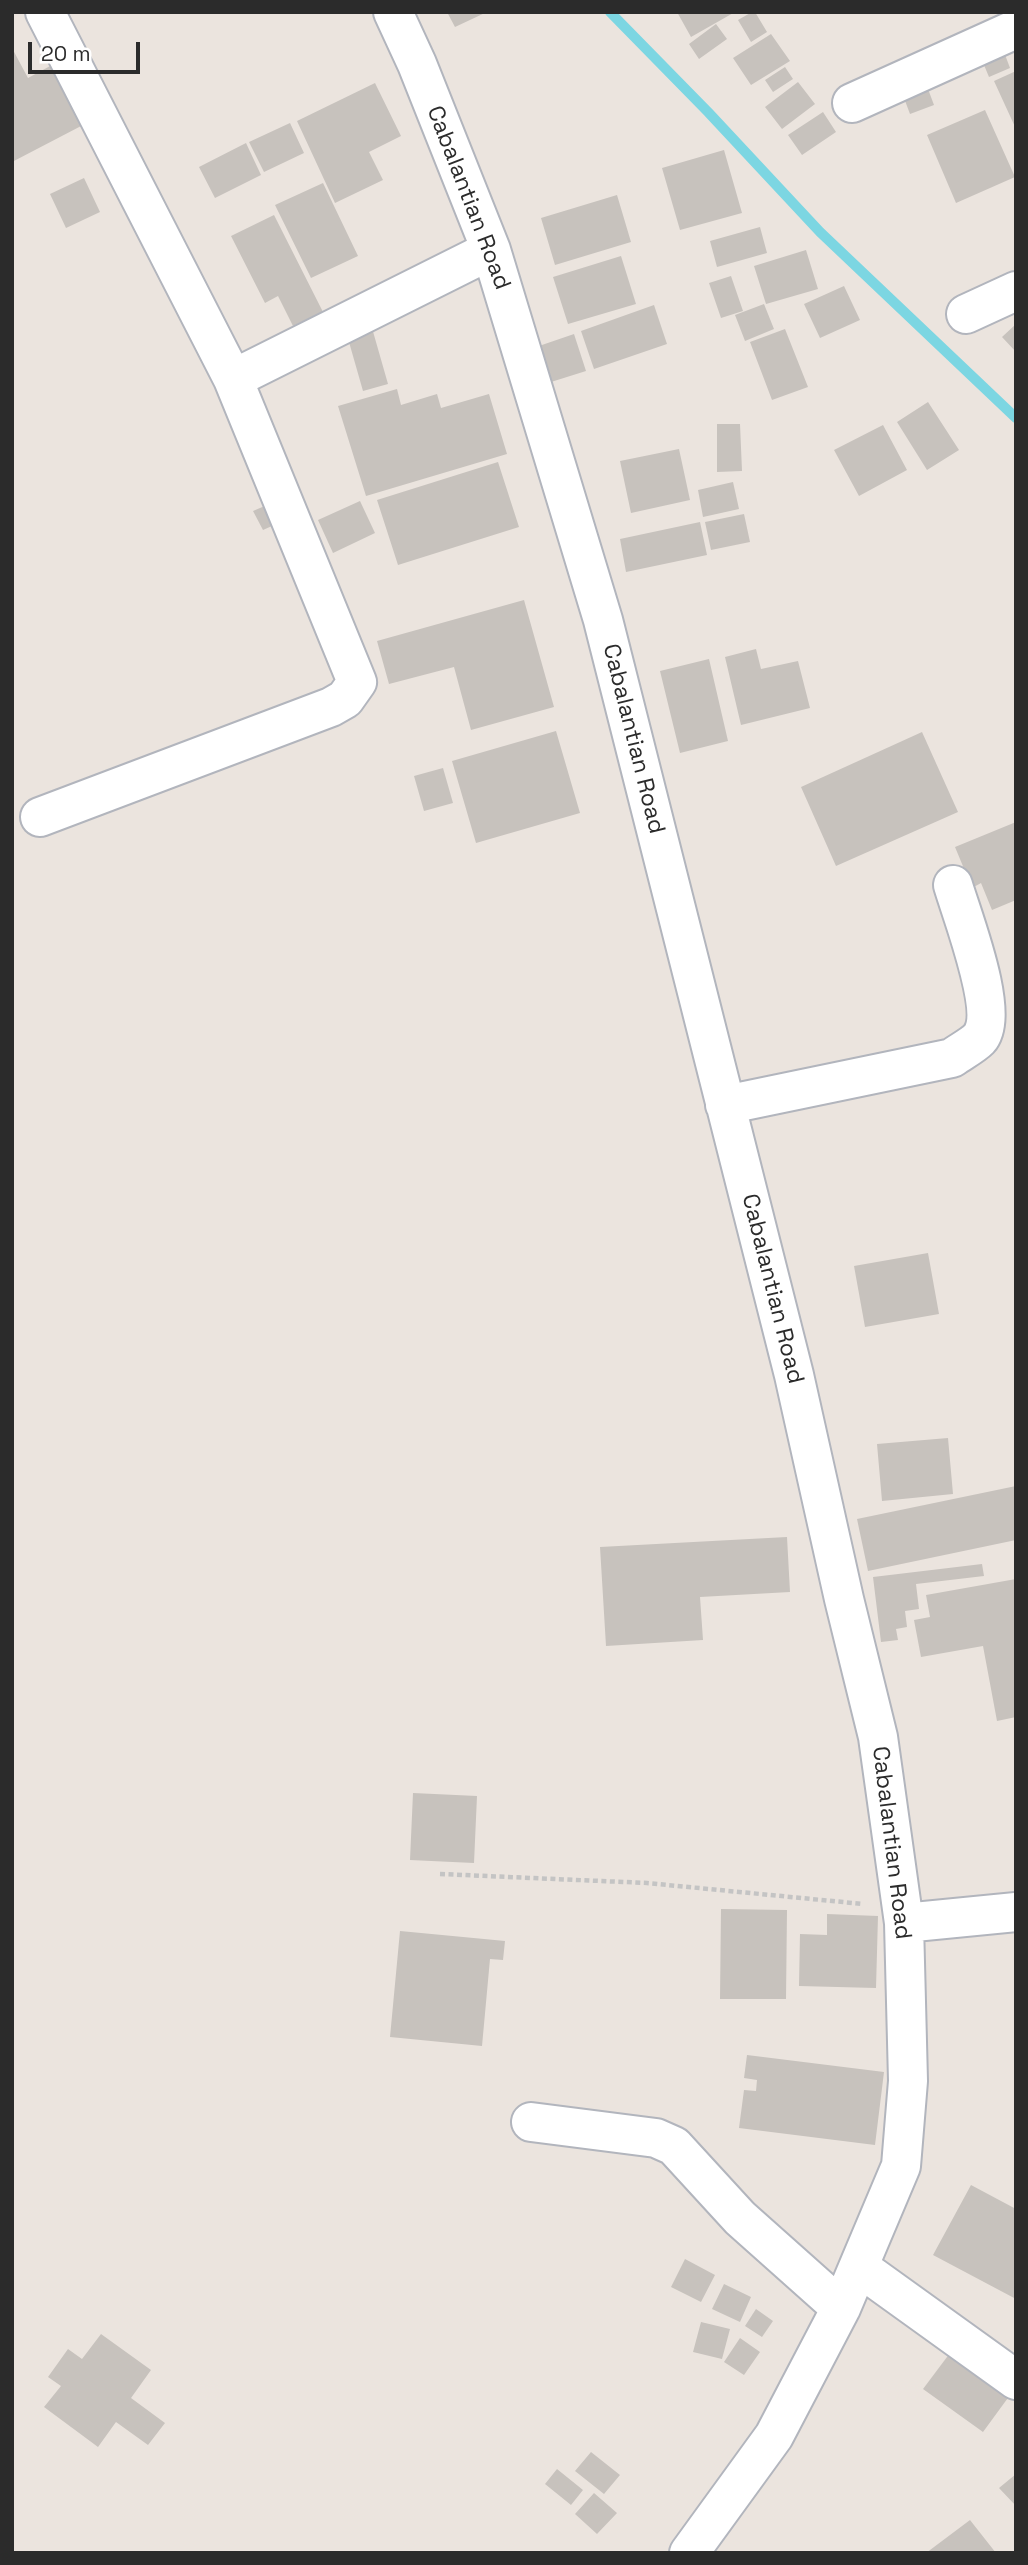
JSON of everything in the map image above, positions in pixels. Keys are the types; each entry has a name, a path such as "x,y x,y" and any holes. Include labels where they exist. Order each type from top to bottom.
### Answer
{"street":[{"path":"40,817 331,707 345,699 357,682 233,379 45,12"},
{"name":"Cabalantian Road","path":"393,12 417,64 491,250 603,620 794,1375 878,1737 903,1916 908,2081 901,2166 841,2308 774,2436 689,2553"},
{"path":"852,103 1016,29"},
{"path":"233,379 491,250"},
{"path":"966,314 1016,291"},
{"path":"725,1105 951,1058 980,1038 986,1016 984,986 953,885"},
{"path":"903,1916 1016,1912"},
{"path":"531,2122 656,2138 674,2146 740,2218 841,2308"},
{"path":"859,2267 1016,2380"}],"path":[{"path":"440,1874 647,1883 903,1916"}],"building":[{"path":"447,12 487,12 455,27"},
{"path":"677,12 735,12 691,37"},
{"path":"755,12 767,32 751,42 738,20"},
{"path":"716,24 727,39 699,59 689,44"},
{"path":"771,34 790,61 751,85 733,58"},
{"path":"1001,44 1010,68 989,77 979,53"},
{"path":"12,48 28,78 52,65 83,125 12,162"},
{"path":"785,67 793,79 773,92 765,80"},
{"path":"1016,71 1016,129 994,81"},
{"path":"925,81 934,105 910,114 901,90"},
{"path":"798,82 815,104 782,129 765,107"},
{"path":"375,83 401,136 369,152 383,180 335,203 297,121"},
{"path":"985,110 1015,177 956,203 927,135"},
{"path":"823,112 836,132 802,155 788,135"},
{"path":"290,123 304,153 264,172 249,142"},
{"path":"246,143 261,175 215,198 199,167"},
{"path":"724,150 742,213 680,230 662,168"},
{"path":"84,178 100,212 66,228 50,194"},
{"path":"323,183 358,256 311,278 275,205"},
{"path":"617,195 631,242 555,265 541,218"},
{"path":"274,215 323,312 293,326 278,296 265,303 231,236"},
{"path":"760,227 767,253 717,267 710,241"},
{"path":"806,250 818,289 766,304 754,266"},
{"path":"621,256 636,304 568,324 553,277"},
{"path":"731,276 743,311 721,318 709,283"},
{"path":"844,286 860,320 820,338 804,304"},
{"path":"764,304 774,329 745,341 735,315"},
{"path":"654,305 667,344 594,369 581,331"},
{"path":"1016,324 1016,352 1002,337"},
{"path":"372,328 388,384 363,391 347,335"},
{"path":"785,329 808,387 772,400 750,342"},
{"path":"574,334 586,371 551,382 539,346"},
{"path":"397,389 401,405 437,394 441,408 489,394 507,454 366,496 338,406"},
{"path":"928,402 959,450 927,470 897,422"},
{"path":"717,424 740,424 742,471 717,472"},
{"path":"883,425 907,470 859,496 834,450"},
{"path":"679,449 690,500 631,513 620,461"},
{"path":"498,462 519,527 398,565 377,500"},
{"path":"733,482 739,509 703,517 698,490"},
{"path":"360,501 375,533 333,553 318,520"},
{"path":"274,502 283,521 263,530 253,511"},
{"path":"744,514 750,542 711,550 705,522"},
{"path":"700,522 707,555 626,572 620,539"},
{"path":"524,600 554,707 471,730 454,667 389,684 377,641"},
{"path":"756,649 761,669 798,661 810,708 741,725 725,657"},
{"path":"709,659 728,741 680,753 660,671"},
{"path":"556,731 580,813 476,843 452,761"},
{"path":"922,732 958,812 836,866 801,787"},
{"path":"443,768 453,803 424,811 414,776"},
{"path":"1016,822 1016,900 992,910 981,883 972,888 955,847"},
{"path":"928,1253 939,1314 865,1327 854,1266"},
{"path":"948,1438 953,1494 882,1501 877,1444"},
{"path":"1016,1486 1016,1540 868,1571 857,1519"},
{"path":"787,1537 790,1592 700,1597 703,1640 606,1646 600,1547"},
{"path":"982,1564 984,1576 916,1584 919,1609 905,1611 907,1627 896,1629 898,1640 881,1642 873,1577"},
{"path":"1016,1579 1016,1717 997,1721 983,1646 921,1657 914,1620 930,1617 926,1595"},
{"path":"413,1793 477,1796 474,1863 410,1860"},
{"path":"721,1909 787,1910 786,1999 720,1999"},
{"path":"827,1914 878,1916 876,1988 799,1986 800,1934 827,1935"},
{"path":"400,1931 505,1941 503,1960 490,1959 482,2046 390,2037"},
{"path":"747,2055 884,2072 875,2145 739,2128 744,2090 756,2091 757,2080 744,2078"},
{"path":"971,2185 1016,2209 1016,2299 933,2255"},
{"path":"685,2259 715,2275 701,2302 671,2287"},
{"path":"724,2284 751,2297 740,2322 712,2309"},
{"path":"756,2309 773,2321 762,2337 745,2326"},
{"path":"701,2322 730,2329 722,2359 693,2352"},
{"path":"101,2334 151,2370 131,2398 165,2423 148,2445 116,2422 98,2447 44,2407 61,2386 48,2377 68,2349 82,2359"},
{"path":"740,2338 760,2352 744,2375 724,2362"},
{"path":"953,2349 1013,2391 983,2432 923,2389"},
{"path":"591,2452 620,2475 604,2494 575,2471"},
{"path":"557,2469 583,2490 571,2505 545,2484"},
{"path":"1016,2474 1016,2506 999,2488"},
{"path":"594,2493 617,2513 597,2534 575,2514"},
{"path":"970,2520 996,2553 926,2553"}],"waterway":[{"path":"610,12 820,232 1016,418"}]}
